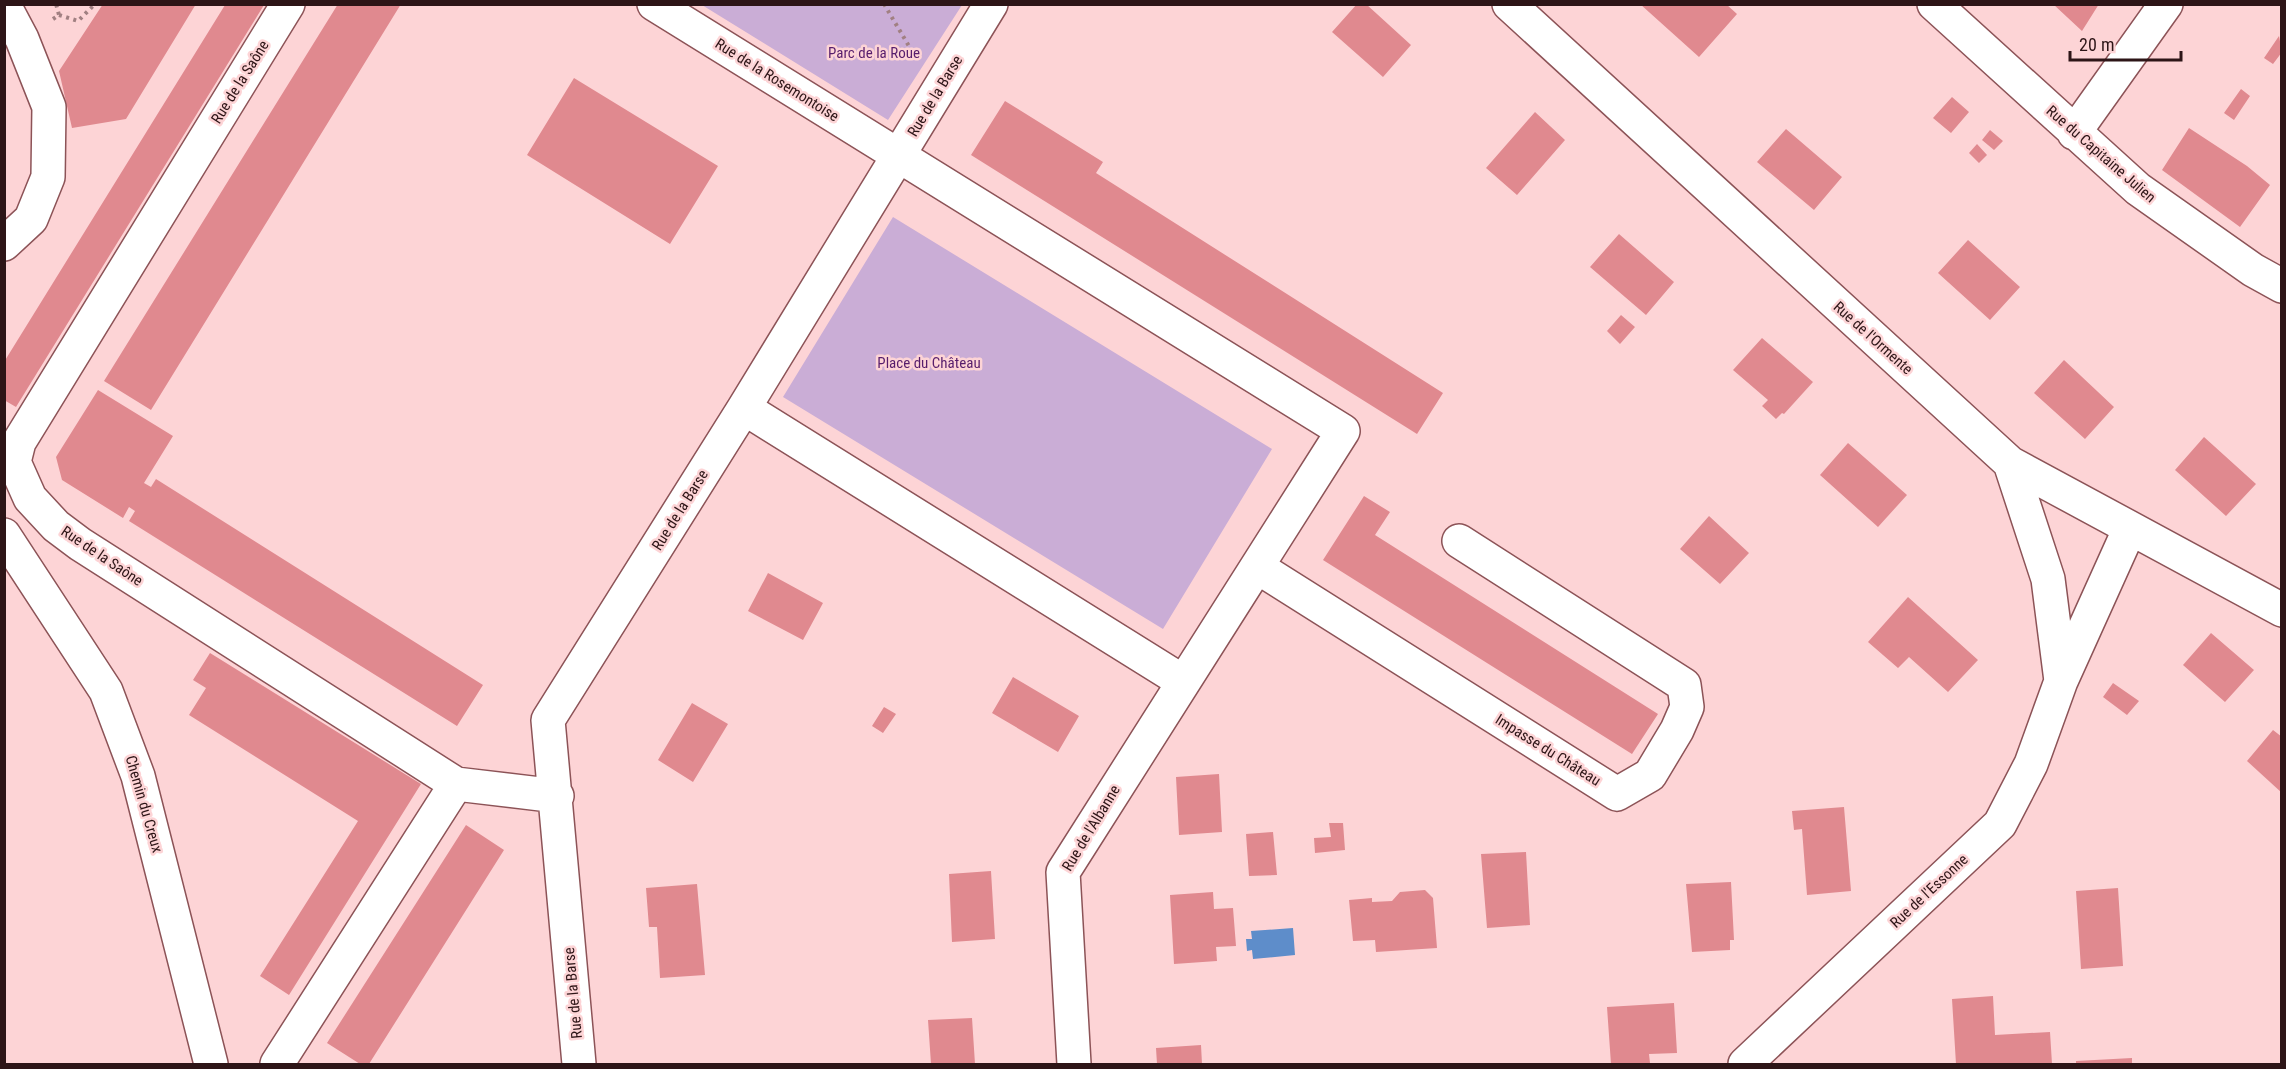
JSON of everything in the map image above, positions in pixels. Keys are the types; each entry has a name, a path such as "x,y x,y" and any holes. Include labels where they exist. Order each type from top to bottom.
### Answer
{"street":[{"path":"4,4 22,39 49,107 48,177 31,219 4,244"},
{"name":"Rue de la Saône","path":"288,4 19,442 14,462 30,498 56,526 80,544 456,784 557,796"},
{"name":"Rue de la Rosemontoise","path":"654,4 899,156"},
{"name":"Rue de la Barse","path":"579,1065 557,796 548,720 744,408 992,4"},
{"name":"Rue de l'Ormente","path":"1509,4 2010,463 2282,610"},
{"name":"Rue du Capitaine Julien","path":"1934,4 2138,189 2253,270 2282,286"},
{"path":"2074,133 2166,4"},
{"path":"744,408 1182,681 1259,568 1343,431 899,156"},
{"name":"Rue de l'Essonne","path":"2010,463 2048,579 2061,681"},
{"name":"Rue de l'Essonne","path":"1745,1065 2000,825 2031,764 2061,681 2130,528"},
{"name":"Chemin du Creux","path":"4,535 106,691 138,776 211,1065"},
{"name":"Impasse du Château","path":"1259,568 1617,794 1650,775 1677,730 1687,707 1684,685 1459,541"},
{"name":"Rue de l'Albanne","path":"1074,1065 1063,872 1182,681"},
{"path":"277,1065 456,784"}],"path":[{"path":"59,15 78,21 95,4"},
{"path":"884,4 938,91"}],"green space":[{"name":"Parc de la Roue","path":"702,5 962,5 888,120"},
{"name":"Place du Château","path":"893,217 1272,449 1163,629 783,397"}],"water":[{"path":"1293,928 1295,955 1253,959 1252,950 1247,951 1246,939 1252,939 1251,931"}],"building":[{"path":"103,4 196,4 126,119 72,128 59,71"},
{"path":"338,4 401,4 151,410 104,381"},
{"path":"1357,4 1366,4 1411,45 1383,77 1332,32"},
{"path":"1640,4 1726,4 1737,14 1699,57"},
{"path":"2053,4 2099,4 2082,31"},
{"path":"225,5 264,5 16,407 4,400 4,362"},
{"path":"2279,36 2282,52 2273,64 2264,58"},
{"path":"574,78 718,166 670,244 527,155"},
{"path":"2241,89 2250,96 2234,120 2224,113"},
{"path":"1952,97 1969,112 1951,133 1933,118"},
{"path":"1005,101 1103,162 1096,173 1443,393 1417,434 971,155"},
{"path":"1535,112 1565,140 1517,195 1486,168"},
{"path":"2189,128 2247,166 2270,185 2240,227 2162,170"},
{"path":"1786,129 1842,177 1814,210 1757,162"},
{"path":"1990,130 2003,141 1994,150 1982,140"},
{"path":"1977,144 1987,155 1979,163 1969,153"},
{"path":"1619,234 1674,282 1646,315 1590,267"},
{"path":"1968,240 2020,287 1990,320 1938,273"},
{"path":"1621,315 1635,327 1620,344 1607,331"},
{"path":"1762,338 1813,382 1784,414 1782,413 1776,419 1762,406 1768,400 1733,370"},
{"path":"2064,360 2114,407 2085,439 2034,393"},
{"path":"98,390 173,436 144,483 151,487 156,479 483,685 457,726 129,521 135,511 129,507 123,518 62,480 56,457"},
{"path":"2204,437 2256,484 2226,516 2175,470"},
{"path":"1848,443 1907,495 1878,527 1820,475"},
{"path":"1364,496 1390,512 1375,535 1658,714 1632,754 1323,560"},
{"path":"1709,516 1749,553 1720,584 1680,549"},
{"path":"768,573 823,603 803,640 748,611"},
{"path":"1908,597 1978,660 1948,692 1909,657 1898,668 1868,642"},
{"path":"2211,633 2254,670 2225,702 2183,665"},
{"path":"210,653 421,784 289,995 260,976 358,821 189,715 206,688 193,680"},
{"path":"1013,677 1079,716 1058,752 992,713"},
{"path":"2113,683 2139,701 2127,715 2103,697"},
{"path":"692,703 728,724 693,782 658,760"},
{"path":"884,707 896,714 883,733 872,726"},
{"path":"2273,730 2282,737 2282,793 2247,761"},
{"path":"1219,774 1222,832 1179,835 1176,777"},
{"path":"1844,807 1851,891 1807,895 1802,829 1794,830 1792,811"},
{"path":"1329,823 1343,823 1345,850 1315,853 1314,838 1331,837"},
{"path":"466,825 504,850 369,1064 360,1064 327,1043"},
{"path":"1273,832 1277,875 1249,876 1246,834"},
{"path":"1526,852 1530,925 1487,928 1481,854"},
{"path":"991,871 995,939 952,942 949,874"},
{"path":"1731,882 1734,940 1730,940 1730,950 1692,952 1686,884"},
{"path":"697,884 705,975 660,978 657,927 649,927 646,888"},
{"path":"2118,888 2123,966 2081,969 2076,891"},
{"path":"1425,890 1433,898 1437,948 1376,952 1375,940 1353,941 1349,900 1372,898 1372,902 1392,901 1400,892"},
{"path":"1213,892 1214,909 1233,908 1236,946 1216,947 1217,961 1174,964 1170,895"},
{"path":"1993,996 1995,1035 2050,1032 2052,1064 1956,1064 1952,999"},
{"path":"1674,1003 1677,1053 1649,1054 1650,1063 1611,1064 1607,1007"},
{"path":"972,1018 975,1064 931,1064 928,1020"},
{"path":"1201,1045 1202,1064 1157,1064 1156,1048"},
{"path":"2132,1058 2132,1064 2076,1064 2076,1061"}]}
